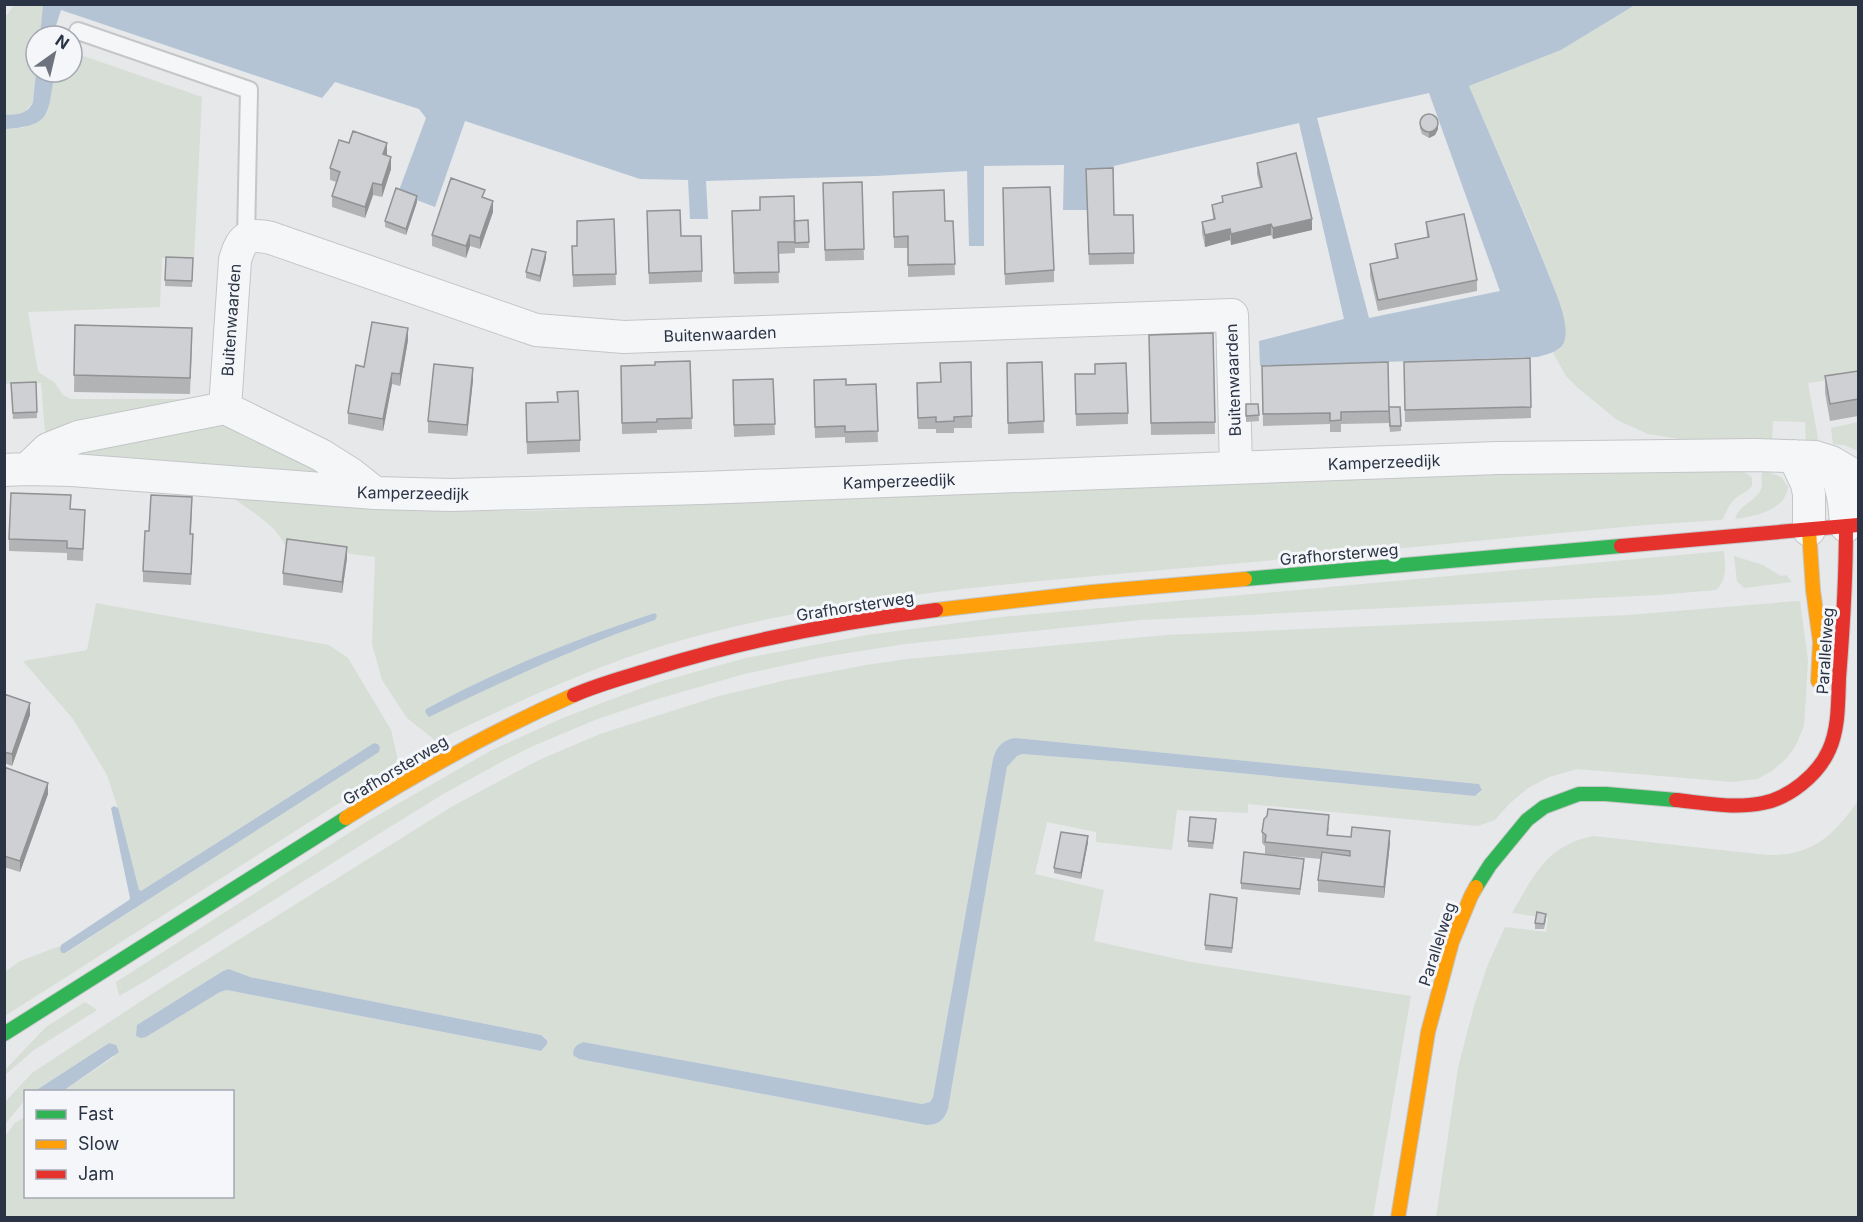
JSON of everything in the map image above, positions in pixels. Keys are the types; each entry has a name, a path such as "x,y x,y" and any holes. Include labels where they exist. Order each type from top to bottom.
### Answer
{"main road":[{"path":"1809,530 1852,526"},
{"name":"Parallelweg","path":"1398,1218 1428,1032 1452,942 1471,896 1490,865 1527,820 1544,807 1579,794 1606,794 1735,806 1764,803 1786,795 1815,772 1829,750 1836,724 1852,526"},
{"name":"Parallelweg","path":"1809,530 1813,590 1820,642 1818,698"},
{"name":"Grafhorsterweg","path":"4,1034 393,788 479,739 583,691 664,664 786,634 852,622 1037,598 1809,530"},
{"path":"1786,795 1801,767"}],"street":[{"name":"Buitenwaarden","path":"225,408 235,260 239,246 246,238 258,235 536,330 580,334 624,337 1232,315 1236,468"},
{"path":"16,470 48,449 78,437 225,408 321,455 375,493"},
{"path":"1794,456 1807,484 1809,530"},
{"name":"Kamperzeedijk","path":"16,470 72,470 375,493 451,495 1497,458 1815,457 1831,462 1858,478"},
{"path":"1831,462 1839,478 1852,526"}],"lane":[{"path":"84,33 249,90 246,238"}],"shaded area":[{"path":"14,5 43,5 41,24 24,24 24,84 35,84 33,102 23,114 5,115 4,14 7,15"},
{"path":"1635,5 1858,5 1858,376 1808,383 1819,444 1806,444 1805,422 1773,421 1772,443 1686,440 1648,434 1617,420 1578,388 1566,376 1553,353 1561,348 1554,289 1530,226 1469,86 1561,50"},
{"path":"84,56 202,97 194,260 162,258 160,307 28,312 38,372 54,382 63,395 71,399 191,399 191,402 117,414 45,432 41,383 5,384 5,129 23,128 47,113 53,84 84,84"},
{"path":"220,420 333,475 68,459 69,453"},
{"path":"1858,422 1858,451 1844,445 1833,444 1831,428"},
{"path":"1737,469 1752,478 1752,486 1734,500 1723,519 1720,520 1037,581 912,595 787,615 665,645 606,665 549,688 436,741 407,718 382,680 372,644 375,557 285,545 274,529 229,494 377,509 532,511 1342,476","holes":["655,613 655,620 597,642 425,712 426,709 482,681 596,633"]},
{"path":"1764,470 1781,477 1788,487 1786,495 1781,502 1768,511 1735,519 1740,510 1759,493"},
{"path":"1724,551 1724,577 1716,590 1658,595 1141,620 905,644 823,657 744,674 595,720 505,760 445,793 119,996 116,982 366,822 492,750 563,718 659,682 746,658 867,635 1002,617"},
{"path":"1734,556 1763,565 1781,576 1786,575 1792,582 1744,588 1737,581"},
{"path":"1800,601 1808,661 1804,726 1796,745 1787,758 1772,771 1757,779 1733,782 1577,769 1549,777 1528,788 1495,820 1478,826 1248,804 1248,813 1177,810 1172,850 1096,842 1096,832 1047,822 1035,874 1104,890 1094,941 1191,962 1411,996 1373,1217 5,1217 5,1136 15,1123 24,1118 24,1198 234,1198 234,1090 64,1090 114,1057 109,1043 37,1090 24,1090 24,1101 5,1124 5,1102 32,1073 155,992 453,806 539,760 600,734 719,696 787,680 907,659 1167,635 1628,615","holes":["1015,738 1479,784 1482,790 1475,796 1124,762 1022,754 1017,756 1007,767 948,1109 945,1117 934,1124 926,1125 579,1059 579,1044 583,1042 922,1104 930,1102 933,1097 993,759 995,753","229,969 250,977 541,1035 547,1039 547,1044 540,1051 227,990 146,1037 137,1025 223,971"]},
{"path":"96,603 329,645 348,658 391,730 399,765 5,1016 5,972 20,961 60,946 62,953 66,953 378,752 380,747 374,743 139,891 120,815 107,775 73,719 23,661 87,650"},
{"path":"1858,801 1858,1217 1436,1218 1458,1068 1473,1010 1488,964 1505,927 1546,932 1548,918 1512,913 1535,874 1553,854 1577,841 1593,836 1767,855 1797,852 1820,842 1830,834"},
{"path":"85,1002 97,1010 34,1050 5,1075 5,1070 46,1027"}],"water":[{"path":"43,4 1635,5 1561,50 1469,86 1528,222 1560,303 1566,330 1564,343 1558,349 1537,357 1260,366 1259,341 1344,319 1299,123 1114,166 1113,180 1086,181 1087,210 1063,210 1064,165 984,166 984,246 969,246 967,171 706,181 708,219 690,219 688,180 640,179 465,121 435,207 398,193 426,118 419,109 335,82 322,98 61,10 57,24 41,24","holes":["1429,93 1500,291 1369,318 1317,118"]},
{"path":"35,84 53,84 48,108 40,121 32,125 5,129 5,115 25,112 33,102"},
{"path":"655,613 657,616 655,620 540,665 429,717 425,712 426,709 454,694 510,668 596,633"},
{"path":"1015,738 1479,784 1482,790 1475,796 1124,762 1022,754 1017,756 1007,767 948,1109 945,1117 934,1124 926,1125 579,1059 573,1055 575,1047 583,1042 922,1104 930,1102 933,1097 993,759 1000,745"},
{"path":"374,743 380,747 379,752 65,953 60,950 61,945 130,898 111,808 114,806 118,808 141,891"},
{"path":"229,969 250,977 541,1035 547,1040 547,1044 541,1051 227,990 146,1037 136,1036 137,1025"},
{"path":"109,1043 116,1045 119,1052 64,1090 37,1090"}],"building":[{"path":"1429,114 1435,117 1438,123 1435,129 1429,132 1423,129 1420,123 1423,117"},
{"path":"353,131 387,143 383,154 391,157 382,185 373,183 365,207 332,196 340,172 330,168 339,140 349,143"},
{"path":"1296,153 1312,219 1273,228 1271,224 1231,234 1230,229 1205,235 1202,222 1215,219 1212,205 1223,202 1222,196 1262,187 1257,163"},
{"path":"1113,168 1114,215 1133,215 1134,253 1089,254 1086,169"},
{"path":"451,178 485,190 482,197 493,201 480,238 470,235 466,246 432,235"},
{"path":"862,182 864,249 825,250 823,183"},
{"path":"1050,187 1054,270 1005,274 1003,188"},
{"path":"396,188 417,196 406,229 385,221"},
{"path":"944,190 945,221 953,221 955,264 908,265 908,236 894,237 893,192"},
{"path":"794,196 795,242 778,242 779,272 734,273 732,211 760,210 760,197"},
{"path":"680,210 681,236 701,236 702,271 649,273 647,211"},
{"path":"1464,214 1477,280 1378,300 1370,264 1398,258 1395,244 1429,237 1426,222"},
{"path":"614,219 616,274 573,275 572,246 577,246 577,221"},
{"path":"808,220 809,242 795,243 794,221"},
{"path":"532,249 546,252 540,276 526,272"},
{"path":"166,257 193,258 192,281 165,280"},
{"path":"372,322 408,328 400,374 392,373 383,419 348,413 356,365 364,367"},
{"path":"75,325 192,328 190,378 74,375"},
{"path":"1213,333 1215,422 1151,423 1149,335"},
{"path":"1530,358 1531,407 1405,410 1404,362"},
{"path":"690,361 692,418 622,423 621,366"},
{"path":"971,362 972,416 954,417 954,421 936,422 936,417 918,418 917,383 941,382 940,363"},
{"path":"1042,362 1044,421 1008,423 1007,363"},
{"path":"1388,362 1389,411 1341,412 1341,420 1330,421 1330,413 1263,414 1262,366"},
{"path":"1126,363 1128,413 1076,414 1075,374 1095,374 1095,364"},
{"path":"434,364 473,368 467,425 428,421"},
{"path":"1858,371 1858,399 1830,404 1825,376"},
{"path":"773,379 775,424 734,425 733,380"},
{"path":"846,379 846,385 876,384 878,431 845,432 845,426 815,427 814,380"},
{"path":"36,382 37,412 13,413 11,383"},
{"path":"578,391 580,440 527,442 526,403 558,402 557,392"},
{"path":"1246,404 1258,404 1259,415 1246,416"},
{"path":"1389,407 1400,407 1401,426 1390,426"},
{"path":"11,493 71,495 70,509 85,510 83,549 67,548 67,541 9,539"},
{"path":"151,495 192,497 191,574 143,571 145,531 149,531"},
{"path":"287,539 347,547 342,582 283,573"},
{"path":"4,694 30,703 12,754 4,752"},
{"path":"4,767 48,783 20,861 4,856"},
{"path":"1268,809 1329,815 1327,835 1351,837 1352,827 1390,831 1384,887 1318,880 1322,852 1350,856 1350,851 1265,842 1266,835 1262,832"},
{"path":"1190,817 1216,819 1213,843 1188,841"},
{"path":"1061,832 1088,836 1081,873 1054,868"},
{"path":"1244,852 1304,859 1300,889 1241,883"},
{"path":"1210,894 1237,898 1232,948 1205,945"},
{"path":"1537,912 1546,914 1544,924 1535,923"}],"traffic: fast":[{"path":"1245,579 1621,546"},
{"path":"1476,887 1490,865 1527,820 1544,807 1579,794 1676,800"},
{"path":"4,1034 346,818"}],"traffic: slow":[{"path":"1809,530 1813,590 1820,642 1818,681"},
{"path":"936,610 1092,592 1245,579"},
{"path":"346,818 457,752 574,695"},
{"path":"1398,1218 1428,1032 1452,942 1476,887"}],"traffic: jam":[{"path":"1621,546 1858,525"},
{"path":"1676,800 1730,805 1763,803 1783,796 1802,784 1824,759 1835,733 1837,714 1846,526"},
{"path":"574,695 593,687 722,649 828,626 936,610"}]}
